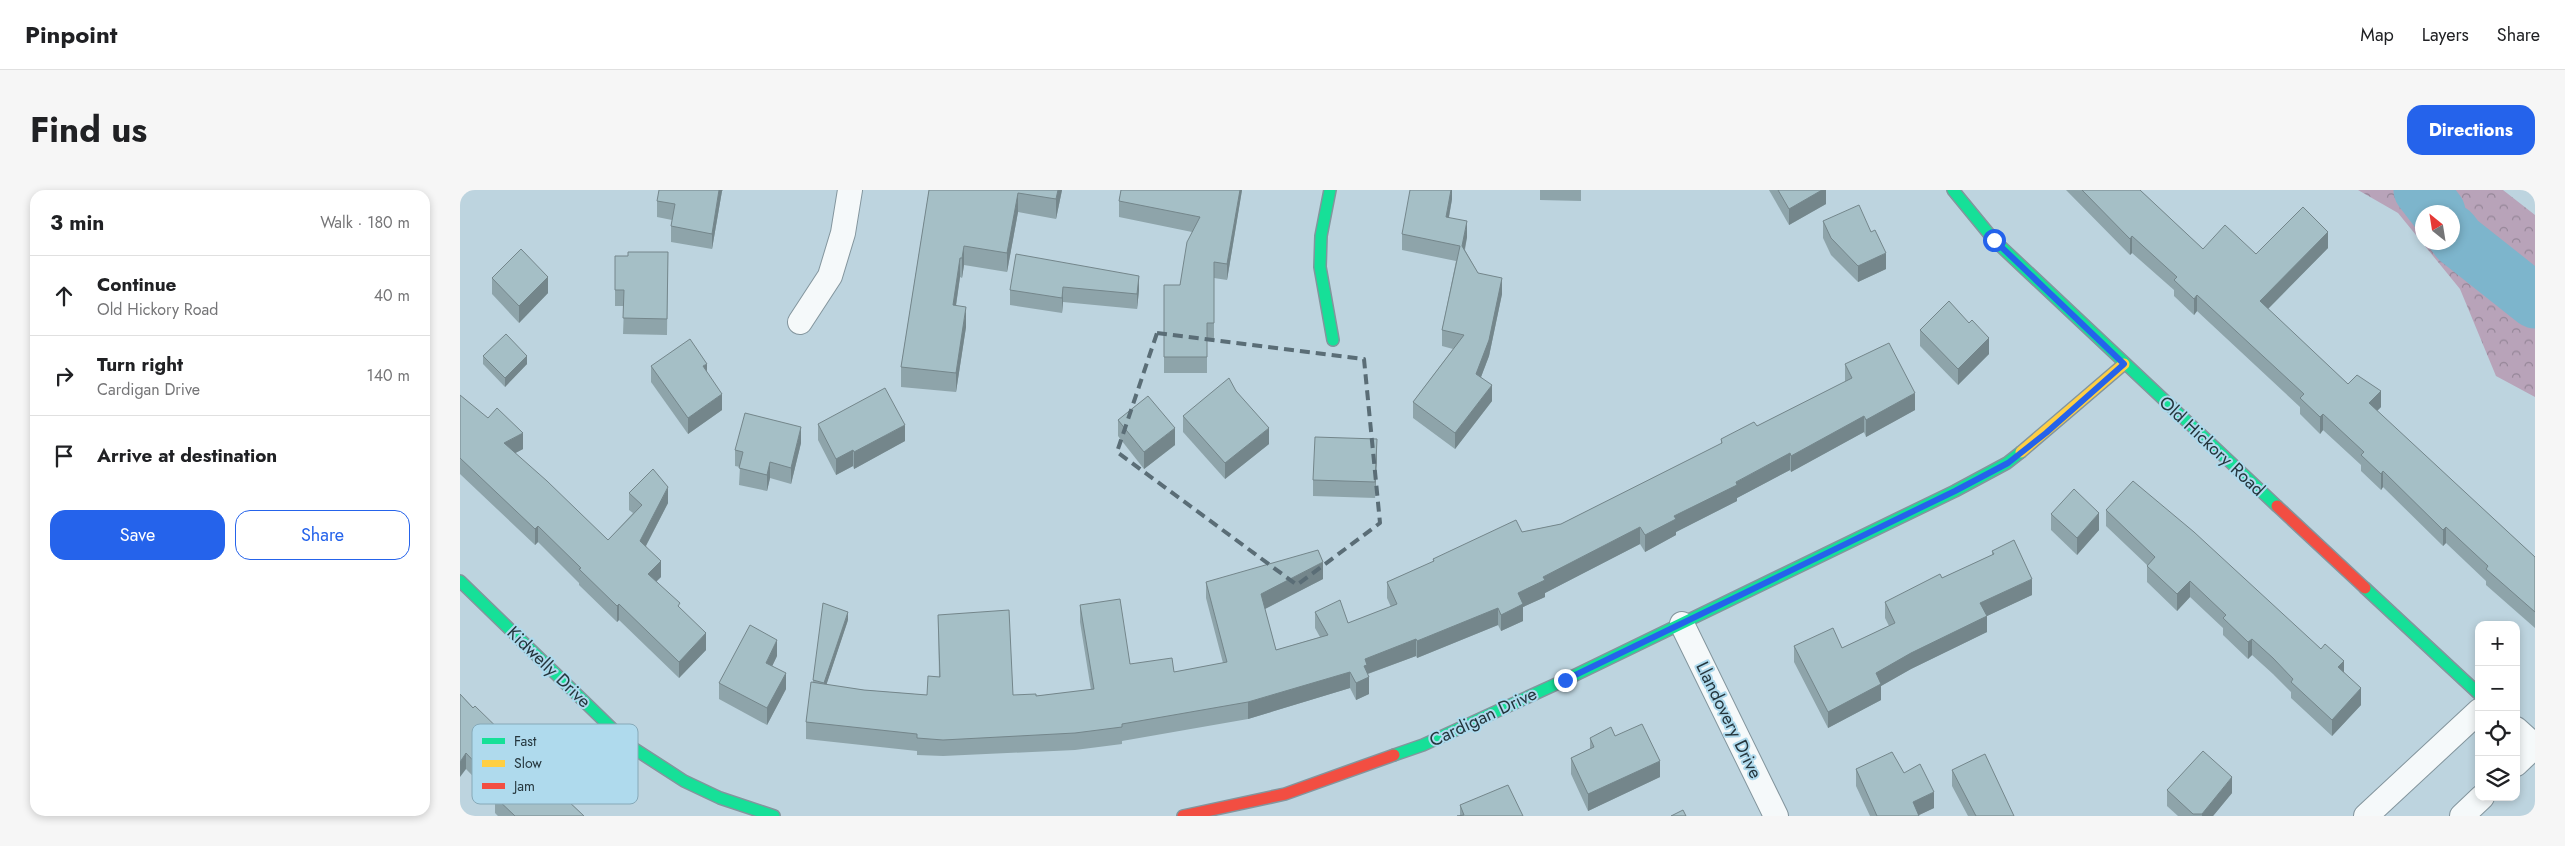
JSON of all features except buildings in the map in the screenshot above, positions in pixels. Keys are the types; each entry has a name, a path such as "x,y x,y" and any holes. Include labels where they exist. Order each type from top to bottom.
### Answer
{"street":[{"path":"800,322 830,276 843,233 850,190"},
{"path":"1330,190 1322,236 1320,267 1333,340"},
{"name":"Old Hickory Road","path":"1953,190 1994,240 2124,364 2475,690"},
{"name":"Cardigan Drive","path":"1184,816 1285,794 1422,745 1682,624 1955,491 2008,463 2046,433 2124,364"},
{"name":"Kidwelly Drive","path":"460,581 607,724"},
{"name":"Llandovery Drive","path":"1682,624 1776,816"},
{"path":"2366,816 2475,715"},
{"path":"2520,733 2535,746 2520,760"},
{"name":"Kidwelly Drive","path":"638,751 684,781 720,798 774,816"},
{"path":"2462,816 2478,801"}],"highlighted area":[{"path":"1157,333 1364,359 1380,523 1297,585 1117,452"}],"green space":[{"path":"2358,190 2503,190 2535,215 2535,397 2496,376 2460,289 2428,250 2460,250 2460,205 2415,205 2415,234 2398,213"}],"waterway":[{"path":"2421,190 2433,205"},
{"path":"2460,242 2535,301"}],"traffic: fast":[{"path":"1330,190 1321,236 1320,267 1333,340"},
{"path":"1953,190 1994,240 2277,506"},
{"path":"1394,755 1423,745 1565,680 1955,491 2007,463 2021,452"},
{"path":"460,581 607,724"},
{"path":"2365,588 2475,690"},
{"path":"638,751 684,781 720,798 774,816"}],"traffic: slow":[{"path":"2021,452 2124,364"}],"traffic: jam":[{"path":"2277,506 2365,588"},
{"path":"1183,816 1285,794 1394,755"}],"route":[{"path":"1565,680 1955,491 2008,463 2046,433 2124,364 1994,240"}]}
